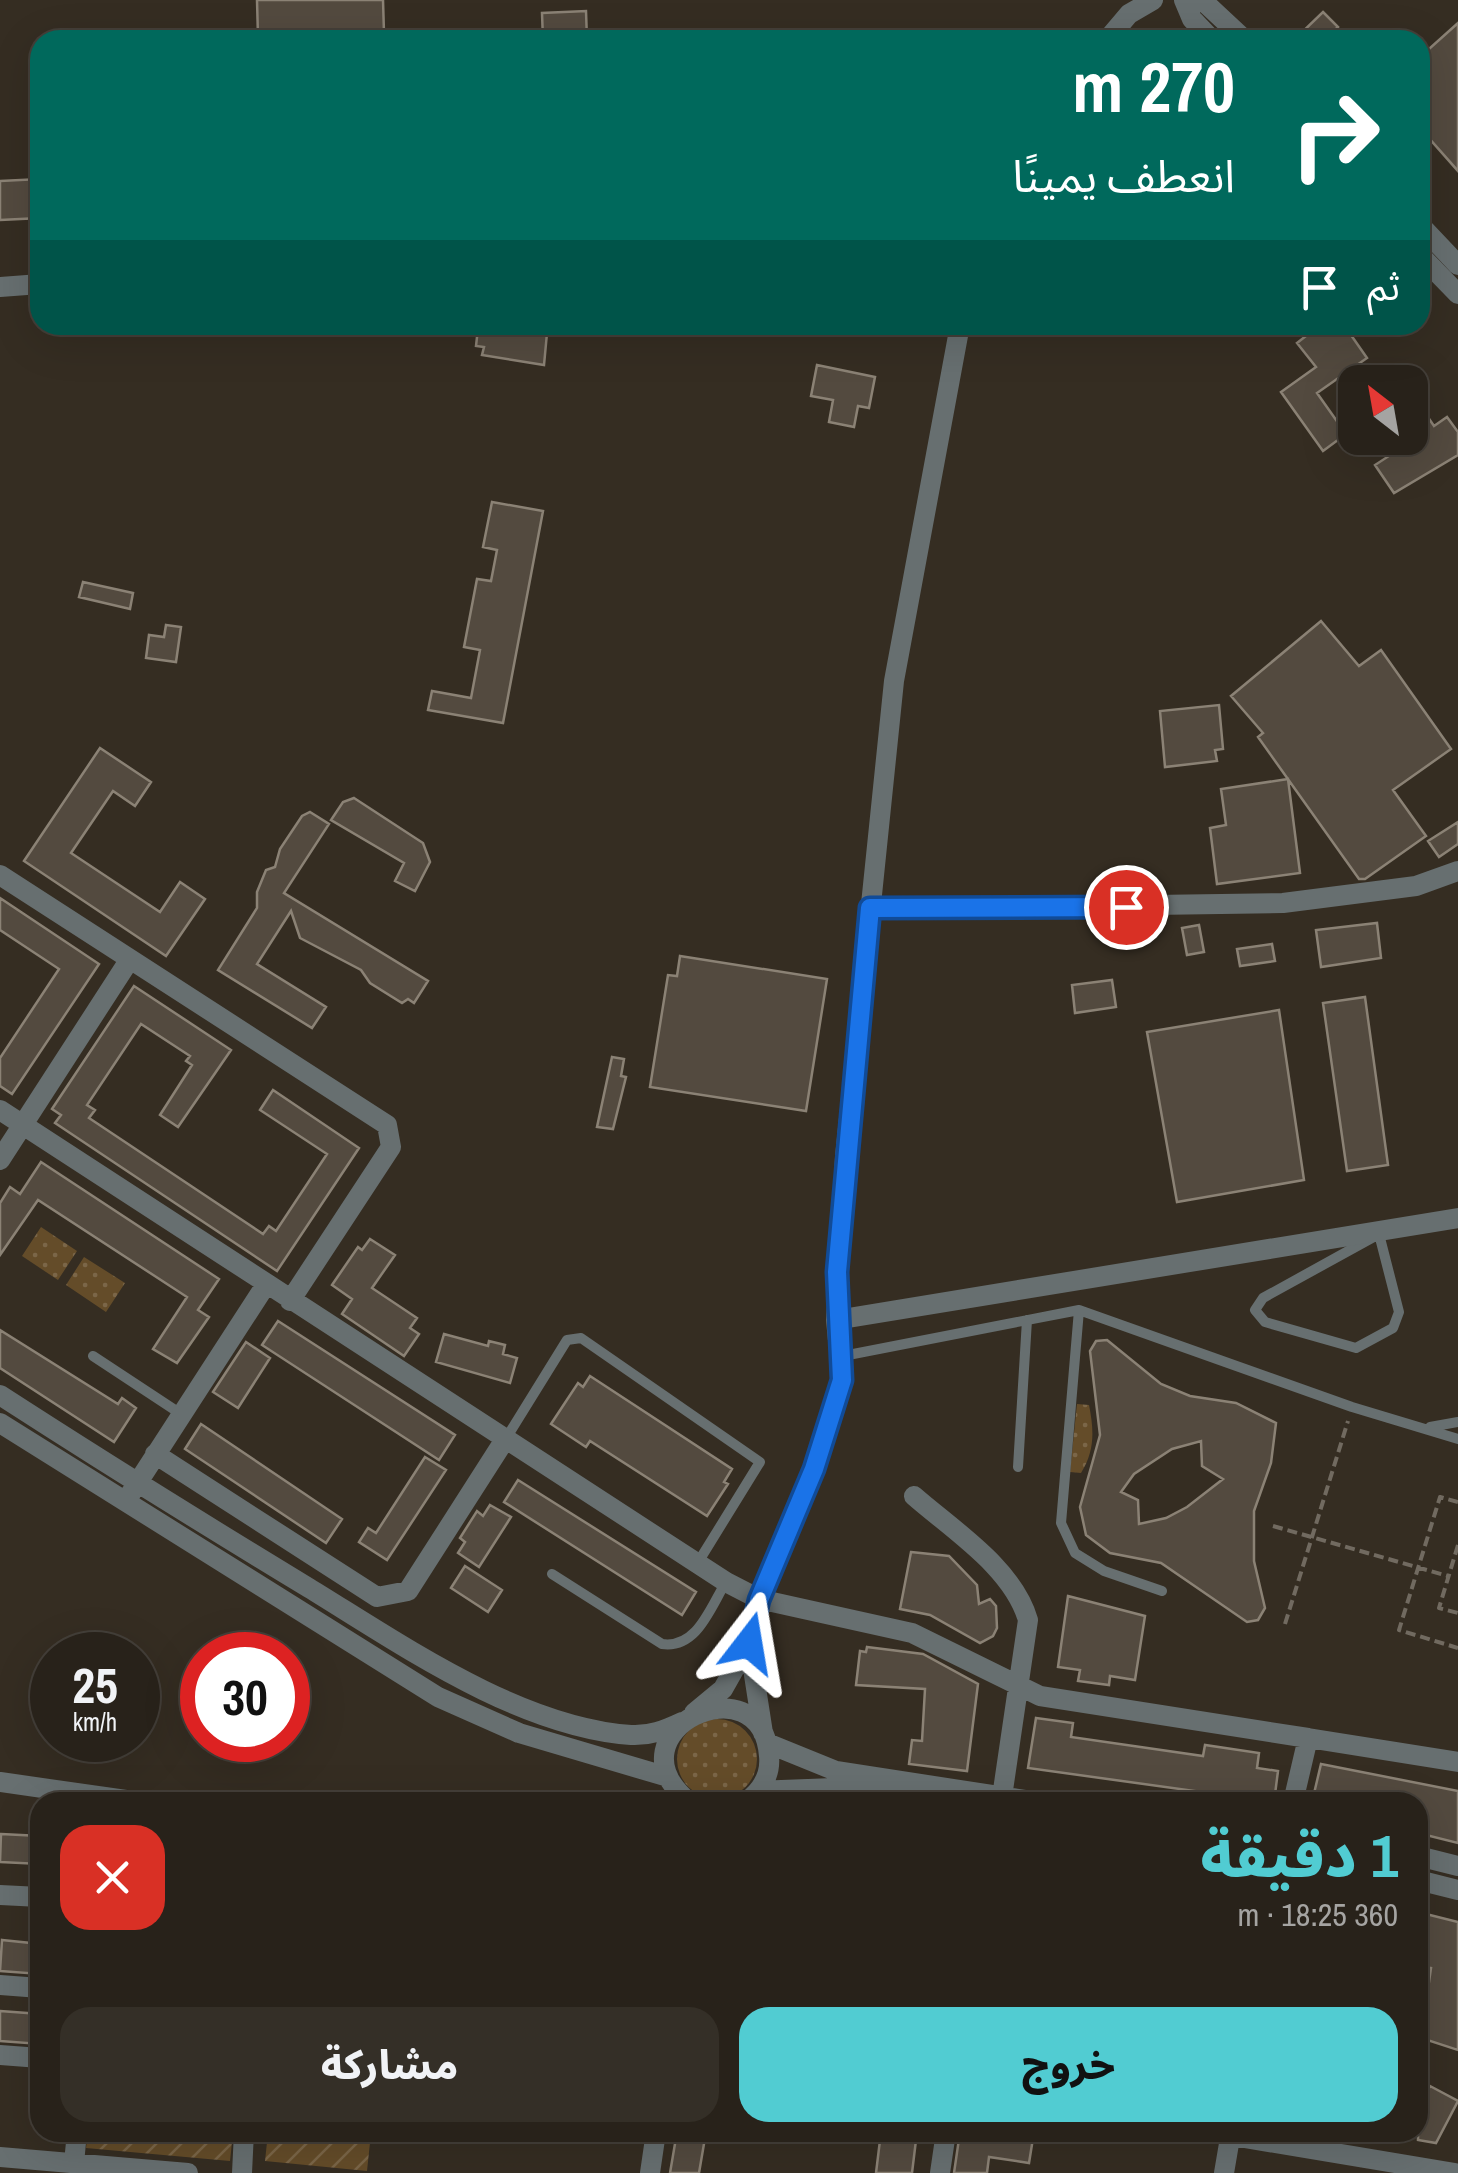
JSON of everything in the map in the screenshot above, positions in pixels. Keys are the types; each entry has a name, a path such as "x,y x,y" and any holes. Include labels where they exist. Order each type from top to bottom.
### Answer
{"street":[{"path":"1116,30 1130,14 1153,0"},
{"path":"1184,0 1192,19 1202,30"},
{"path":"1202,0 1234,30"},
{"path":"1430,236 1458,265"},
{"path":"1430,265 1458,294"},
{"path":"0,287 30,285"},
{"path":"678,1792 666,1748 688,1717 722,1689 749,1643 759,1600 837,1404 843,1356 836,1320 846,1157 894,681 958,335"},
{"path":"870,908 1283,902 1398,890 1458,870"},
{"path":"0,874 387,1126 390,1147 290,1301"},
{"path":"0,1160 130,959"},
{"path":"0,1110 504,1441 759,1600 912,1633 1040,1696 1458,1762"},
{"path":"836,1320 1379,1234 1458,1218"},
{"path":"124,1503 265,1286"},
{"path":"0,1395 136,1484 454,1675 493,1693 565,1720 632,1735 658,1733 716,1708 738,1712 765,1739 836,1771 970,1792"},
{"path":"0,1423 438,1697 519,1733 674,1792"},
{"path":"154,1454 377,1597 408,1591 504,1441"},
{"path":"914,1496 1009,1582 1022,1601 1028,1620 1003,1792"},
{"path":"749,1643 769,1768 755,1792"},
{"path":"1295,1792 1308,1738"},
{"path":"0,1782 70,1792"},
{"path":"800,1792 833,1788 856,1792"},
{"path":"1428,1858 1458,1866"},
{"path":"1428,1882 1458,1890"},
{"path":"0,1894 30,1896"},
{"path":"0,1985 30,1987"},
{"path":"0,2055 30,2057"},
{"path":"74,2163 76,2142"},
{"path":"242,2173 244,2142"},
{"path":"650,2173 655,2142"},
{"path":"940,2173 945,2142"},
{"path":"1223,2142 1224,2173"},
{"path":"1271,2142 1455,2173"},
{"path":"0,2156 188,2173"}],"lane":[{"path":"1379,1234 1399,1312 1393,1328 1356,1348 1265,1322 1256,1310 1263,1298 1379,1234"},
{"path":"1079,1310 1061,1524 1075,1553 1104,1571 1162,1592"},
{"path":"843,1356 1079,1310 1458,1439"},
{"path":"1018,1467 1027,1320"},
{"path":"504,1441 568,1340 581,1338 760,1462 697,1564"},
{"path":"93,1356 180,1414"},
{"path":"1424,1428 1458,1422"},
{"path":"552,1574 662,1644 674,1646 694,1635 726,1582"}],"path":[{"path":"1285,1624 1352,1406"},
{"path":"1458,1502 1440,1497 1399,1630 1458,1648"},
{"path":"1273,1526 1448,1576"},
{"path":"1458,1544 1439,1608 1458,1613"}],"shaded area":[{"path":"41,1227 77,1251 58,1280 22,1256"},
{"path":"84,1257 125,1283 106,1312 66,1285"},
{"path":"1077,1404 1089,1405 1092,1432 1089,1457 1081,1473 1070,1472"},
{"path":"709,1720 725,1720 739,1726 756,1751 754,1774 739,1792 695,1792 678,1767 678,1751 684,1737"},
{"path":"87,2142 232,2142 230,2161 86,2148"},
{"path":"267,2142 370,2142 367,2171 265,2161"}],"building":[{"path":"257,0 383,0 384,30 258,30"},
{"path":"586,11 587,30 543,30 542,13"},
{"path":"1323,12 1338,27 1335,30 1304,30"},
{"path":"1458,23 1458,171 1430,139 1430,48"},
{"path":"30,180 30,218 0,220 0,181"},
{"path":"477,335 547,335 544,365 482,355 484,347 476,346"},
{"path":"1307,335 1351,335 1367,358 1357,365 1338,365 1338,378 1317,393 1338,423 1338,440 1323,451 1281,392 1316,367 1297,343"},
{"path":"817,365 875,377 869,408 858,406 854,427 829,422 833,400 811,396"},
{"path":"1428,417 1434,426 1447,417 1458,432 1458,455 1394,493 1375,465 1390,455 1428,455"},
{"path":"492,502 543,511 503,723 428,710 432,691 471,698 480,650 464,647 477,579 491,581 497,550 483,547"},
{"path":"83,582 133,593 130,609 79,597"},
{"path":"1321,621 1359,666 1381,650 1451,749 1393,790 1426,836 1365,879 1359,879 1258,737 1263,733 1231,696"},
{"path":"166,625 181,627 176,662 146,658 149,635 164,637"},
{"path":"1219,705 1223,749 1215,750 1217,761 1165,767 1160,711"},
{"path":"100,748 151,782 135,806 113,791 71,853 160,912 180,882 205,899 166,956 24,861"},
{"path":"1288,779 1300,873 1217,884 1210,828 1226,825 1221,789"},
{"path":"354,798 423,843 430,862 415,891 395,881 404,863 331,820 343,802"},
{"path":"310,812 329,824 284,893 428,981 414,1003 408,999 402,1003 370,983 361,970 300,938 291,911 257,964 326,1007 312,1028 218,970 257,908 257,892 266,870 275,867 280,849 302,816"},
{"path":"1458,822 1458,844 1439,857 1428,841"},
{"path":"0,898 99,964 12,1094 0,1086 0,1058 59,969 0,930"},
{"path":"1377,923 1381,958 1321,967 1316,930"},
{"path":"1199,925 1204,952 1187,955 1182,928"},
{"path":"1272,944 1275,961 1240,966 1237,949"},
{"path":"680,956 827,979 806,1111 650,1087 668,975 677,976"},
{"path":"1112,980 1116,1007 1075,1013 1072,985"},
{"path":"134,986 231,1050 178,1127 160,1115 192,1065 186,1061 190,1056 141,1024 87,1105 95,1110 89,1118 263,1234 269,1226 276,1231 327,1154 260,1110 273,1090 359,1148 277,1271 55,1123 61,1115 52,1109"},
{"path":"1365,997 1388,1165 1347,1171 1323,1003"},
{"path":"1279,1010 1304,1180 1177,1202 1147,1032"},
{"path":"612,1057 624,1059 621,1076 626,1077 613,1129 597,1127"},
{"path":"41,1162 219,1279 198,1310 209,1317 177,1363 153,1349 187,1297 38,1200 0,1255 0,1203 10,1187 20,1194"},
{"path":"370,1239 395,1255 372,1288 417,1318 410,1328 419,1334 404,1356 342,1314 352,1299 332,1285 358,1247 362,1250"},
{"path":"278,1321 455,1435 439,1460 262,1345"},
{"path":"0,1330 118,1404 122,1398 136,1408 114,1442 0,1368"},
{"path":"444,1334 488,1346 489,1341 505,1345 503,1354 517,1358 510,1383 436,1362"},
{"path":"1107,1340 1161,1384 1190,1396 1236,1403 1276,1423 1271,1463 1254,1511 1254,1561 1265,1608 1258,1620 1247,1622 1161,1563 1110,1553 1086,1535 1080,1507 1100,1435 1090,1351 1096,1341","holes":["1201,1441 1202,1466 1223,1479 1187,1507 1166,1518 1139,1524 1138,1500 1121,1492 1134,1474 1172,1449"]},
{"path":"246,1342 270,1358 238,1408 213,1392"},
{"path":"590,1376 732,1469 724,1482 728,1484 707,1516 590,1441 586,1447 551,1424 578,1383 583,1387"},
{"path":"201,1424 342,1519 326,1543 185,1449"},
{"path":"425,1457 446,1470 387,1560 359,1542 368,1528 376,1533"},
{"path":"518,1480 696,1592 682,1615 504,1502"},
{"path":"490,1505 511,1517 479,1567 458,1553 465,1542 460,1538 477,1511 483,1516"},
{"path":"911,1552 949,1556 977,1585 979,1604 990,1599 996,1606 997,1628 993,1636 980,1643 930,1615 900,1609"},
{"path":"465,1566 502,1590 488,1612 451,1588"},
{"path":"1068,1596 1145,1616 1135,1680 1110,1676 1109,1685 1078,1681 1080,1670 1058,1667"},
{"path":"867,1647 923,1654 978,1684 967,1771 909,1764 912,1740 922,1741 925,1689 856,1685 860,1651 866,1652"},
{"path":"1036,1718 1073,1723 1071,1737 1203,1756 1205,1745 1259,1753 1257,1768 1278,1771 1275,1792 1202,1792 1028,1768"},
{"path":"1321,1764 1458,1791 1458,1843 1428,1836 1428,1792 1314,1792"},
{"path":"1,1834 30,1835 30,1864 0,1862"},
{"path":"1428,1914 1458,1922 1458,2050 1428,2040"},
{"path":"2,1940 30,1943 30,1973 0,1971"},
{"path":"0,2011 30,2013 30,2043 0,2041"},
{"path":"1430,2086 1458,2101 1436,2143 1428,2142"},
{"path":"675,2142 704,2142 699,2173 670,2173"},
{"path":"880,2142 916,2142 912,2173 876,2173"},
{"path":"959,2142 1032,2142 1029,2163 989,2157 987,2173 954,2173"}],"route":[{"path":"749,1643 759,1600 814,1469 842,1380 843,1356 836,1320 837,1272 870,908 1126,907"}]}
